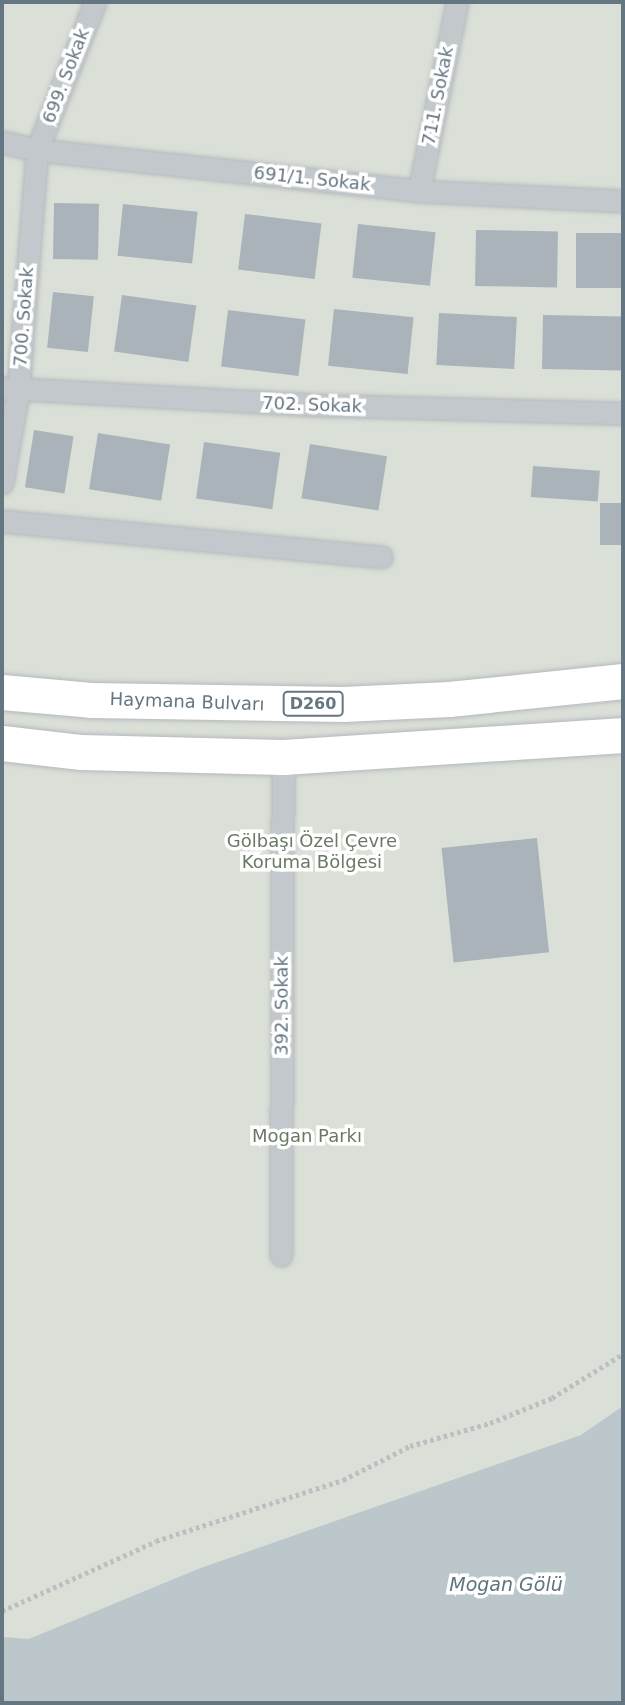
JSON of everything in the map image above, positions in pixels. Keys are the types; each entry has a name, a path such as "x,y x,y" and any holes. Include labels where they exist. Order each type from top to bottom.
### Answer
{"highway":[{"name":"Haymana Bulvarı","path":"2,692 91,700 343,704 449,699 623,681"},
{"path":"2,744 81,752 283,757 381,754 623,735"}],"street":[{"name":"699. Sokak","path":"37,150 95,2"},
{"name":"711. Sokak","path":"419,191 457,2"},
{"name":"691/1. Sokak","path":"2,142 37,150 419,191 623,201"},
{"name":"700. Sokak","path":"2,483 37,150"},
{"name":"702. Sokak","path":"10,390 623,413"},
{"path":"2,521 381,557"},
{"name":"392. Sokak","path":"281,1255 283,757"}],"path":[{"path":"2,1611 156,1541 343,1480 410,1446 490,1423 552,1398 623,1354"}],"green space":[{"name":"Gölbaşı Özel Çevre Koruma Bölgesi","path":"2,2 623,2 623,1703 2,1703"}],"water":[{"name":"Mogan Gölü","path":"623,1406 623,1703 2,1703 2,1637 29,1639 198,1569 581,1435"}],"building":[{"path":"54,203 99,204 98,260 53,259"},
{"path":"123,204 198,212 192,264 118,256"},
{"path":"245,214 321,223 315,279 238,270"},
{"path":"358,224 436,232 430,286 352,278"},
{"path":"476,230 558,231 557,287 475,286"},
{"path":"576,233 623,233 623,288 576,288"},
{"path":"53,292 94,296 88,352 47,348"},
{"path":"122,295 196,305 188,362 114,351"},
{"path":"334,309 414,317 408,374 328,366"},
{"path":"228,310 305,320 298,376 221,367"},
{"path":"439,313 517,317 514,369 436,365"},
{"path":"543,315 623,316 622,370 542,369"},
{"path":"34,430 74,436 64,494 25,487"},
{"path":"98,433 170,444 161,501 89,489"},
{"path":"204,442 280,453 272,509 196,498"},
{"path":"310,444 387,456 378,511 301,498"},
{"path":"533,466 600,471 598,502 531,497"},
{"path":"600,503 623,503 623,545 600,545"},
{"path":"537,838 549,952 454,962 442,848"}],"park label":[{"name":"Mogan Parkı","path":"307,1136"}]}
